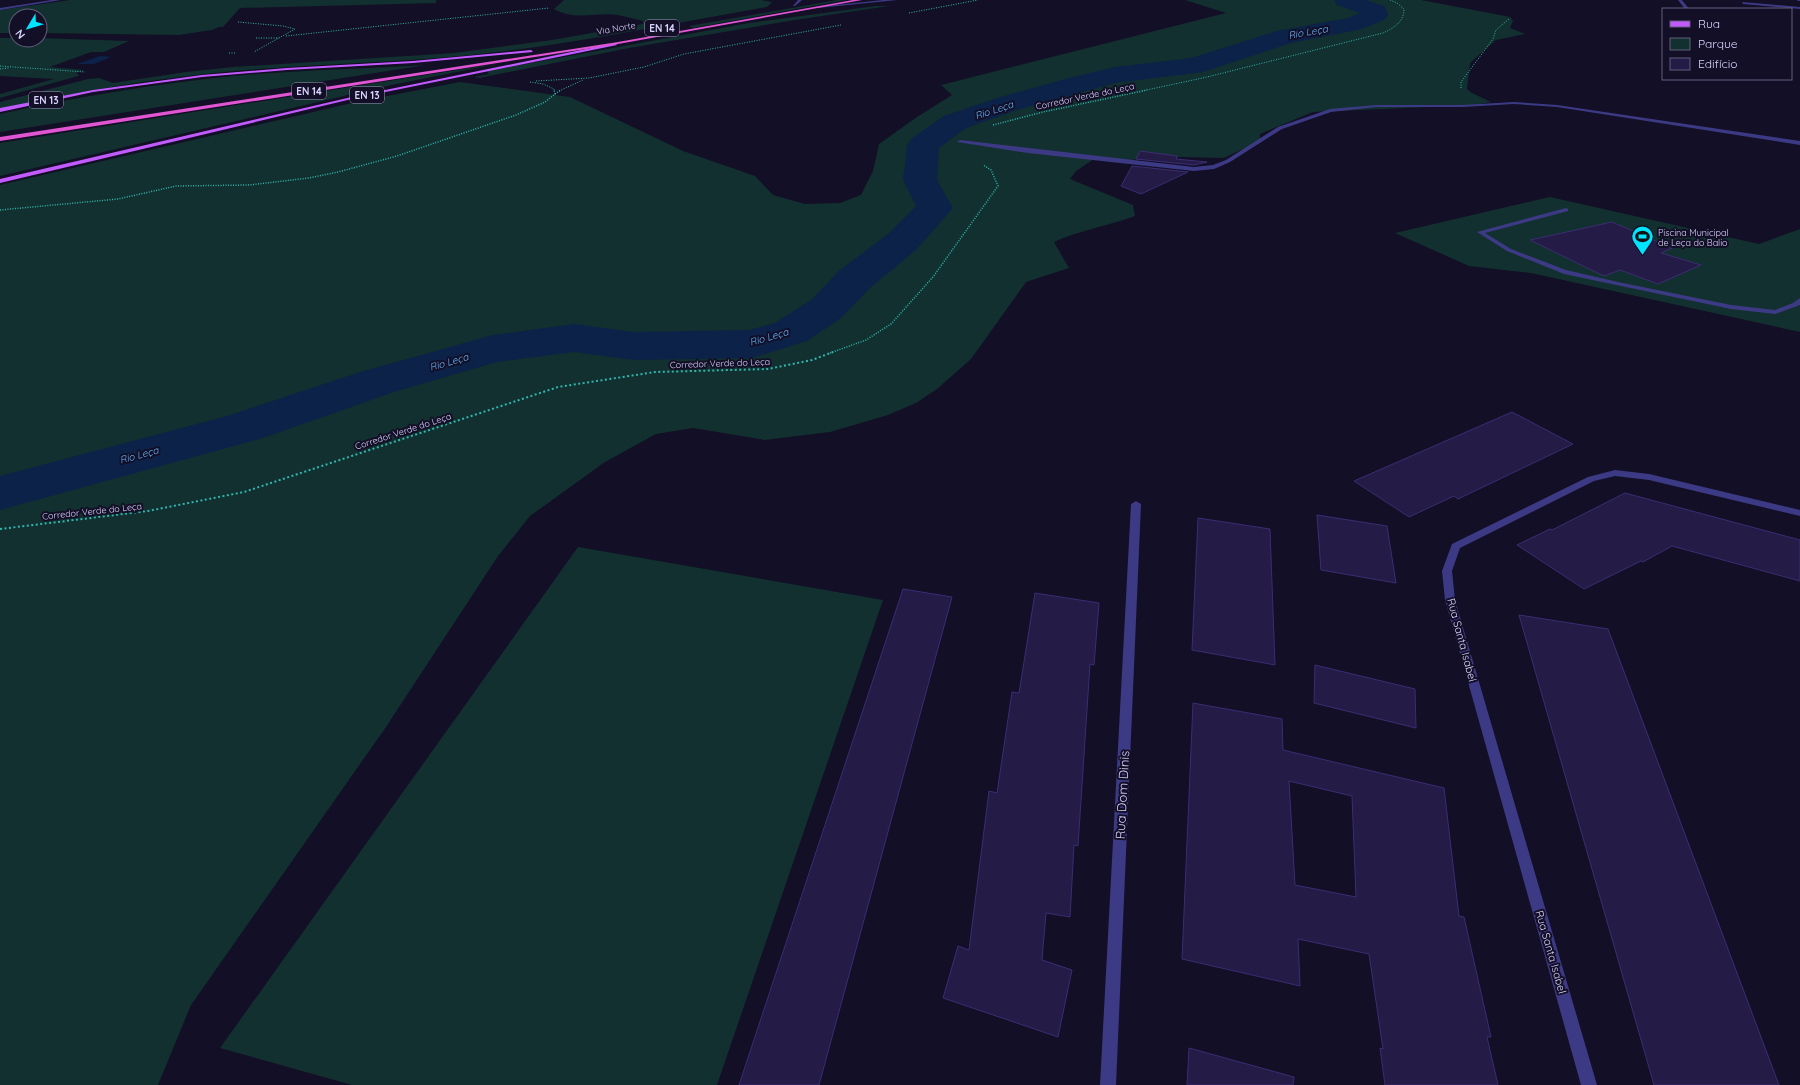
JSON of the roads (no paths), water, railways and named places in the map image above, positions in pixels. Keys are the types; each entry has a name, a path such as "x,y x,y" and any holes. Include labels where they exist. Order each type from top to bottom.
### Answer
{"highway":[{"name":"Via Norte","path":"618,43 860,0"},
{"path":"786,6 808,3"},
{"name":"EN 14","path":"0,139 618,43"},
{"name":"EN 14","path":"0,136 405,73 569,45"}],"main road":[{"name":"EN 13","path":"0,181 378,92 618,43"},
{"name":"EN 13","path":"0,110 113,88 202,76 436,60 531,51"}],"street":[{"path":"0,9 59,0"},
{"path":"794,5 800,0"},
{"path":"818,8 895,0"},
{"path":"1680,0 1688,8"},
{"path":"1743,3 1800,8"},
{"path":"960,142 1194,169 1214,167 1228,161 1280,128 1330,111 1376,106 1462,106 1514,103 1557,106 1800,143"},
{"path":"1566,210 1480,232 1509,250 1564,272 1618,284 1732,307 1775,312 1796,305 1800,300"},
{"name":"Rua Santa Isabel","path":"1589,1085 1450,600 1447,571 1456,546 1591,479 1615,473 1649,477 1800,513"},
{"name":"Rua Dom Dinis","path":"1108,1085 1136,504"}],"water":[{"path":"100,56 111,57 94,64 77,64"}],"waterway":[{"name":"Rio Leça","path":"0,493 245,427 377,382 493,349 574,338 634,346 752,344 791,332 826,309 855,279 902,242 935,208 920,180 923,145 955,122 1007,104 1069,86 1115,75 1194,66 1286,36 1354,24 1376,15 1376,11 1345,0"}],"place":[{"name":"Piscina Municipal de Leça do Balio","path":"1643,256"}]}
